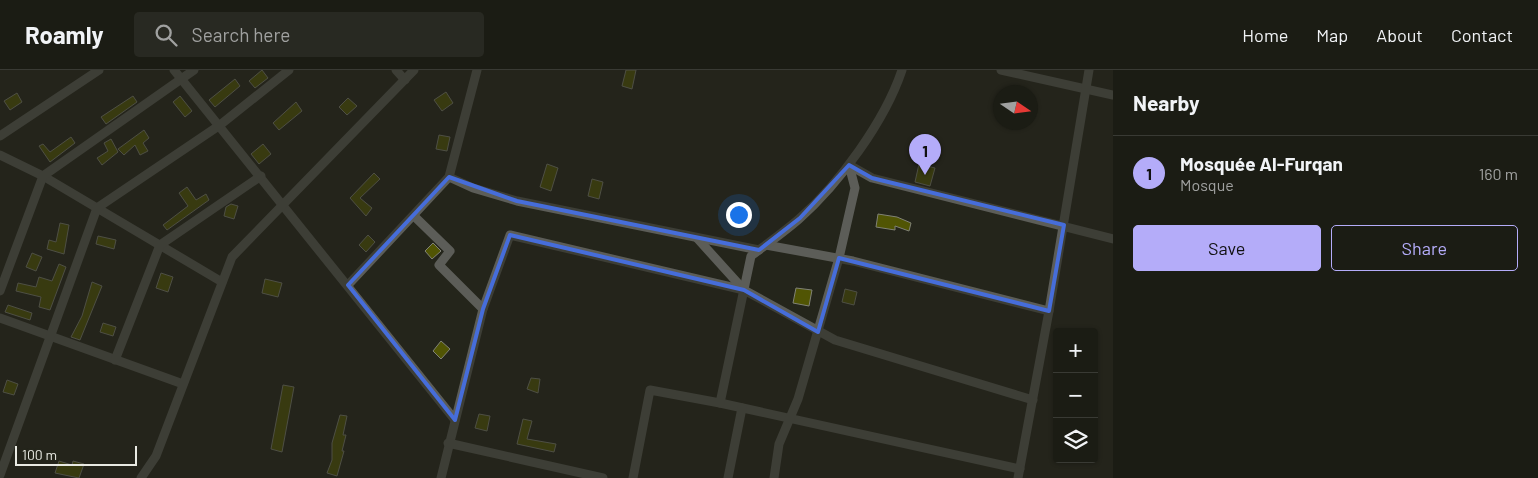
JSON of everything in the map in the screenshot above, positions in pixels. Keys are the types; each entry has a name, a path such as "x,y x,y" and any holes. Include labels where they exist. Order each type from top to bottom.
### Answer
{"street":[{"path":"0,136 99,70"},
{"path":"174,70 456,420"},
{"path":"0,291 43,176 194,70"},
{"path":"0,475 97,208 220,125 289,70"},
{"path":"396,70 405,80"},
{"path":"141,478 156,456 232,257 414,70"},
{"path":"348,285 449,177 477,70"},
{"path":"720,404 751,256 800,218 849,165 874,128 902,70"},
{"path":"1001,70 1113,95"},
{"path":"633,478 650,390 790,417 1019,473 1050,311 1089,70"},
{"path":"0,155 43,176 222,282"},
{"path":"849,165 872,178 1064,225 1113,239"},
{"path":"774,478 778,444 798,399 839,258 855,188 849,165"},
{"path":"115,360 160,245 261,176"},
{"path":"449,177 473,188 517,201 697,238 839,258 1050,311"},
{"path":"414,216 450,252 439,265 483,309"},
{"path":"441,478 448,443 456,420 483,309 510,235 744,290 835,340 1033,400"},
{"path":"697,238 744,290"},
{"path":"0,318 183,384"},
{"path":"728,478 742,408"},
{"path":"448,443 603,478"}],"highlighted area":[{"path":"849,165 872,178 1064,225 1049,311 839,258 818,332 744,290 510,235 483,309 455,420 348,285 449,177 517,201 759,250 800,218"}],"building":[{"path":"262,70 268,78 255,88 249,81"},
{"path":"626,70 636,70 632,89 622,86"},
{"path":"235,79 240,86 215,107 209,100"},
{"path":"446,92 453,103 442,111 434,100"},
{"path":"17,93 22,102 10,110 4,101"},
{"path":"133,96 137,102 106,124 101,117"},
{"path":"180,96 192,111 185,117 173,102"},
{"path":"348,98 357,106 347,115 339,107"},
{"path":"296,102 302,111 279,130 273,123"},
{"path":"144,130 149,138 143,143 148,151 140,155 135,145 124,155 118,149"},
{"path":"439,135 450,137 447,151 436,149"},
{"path":"71,137 75,143 50,162 39,146 43,144 50,152"},
{"path":"111,139 118,152 102,165 97,158 108,151 104,143"},
{"path":"263,144 271,154 259,164 251,154"},
{"path":"547,164 558,168 551,191 540,187"},
{"path":"919,164 935,168 930,186 915,182"},
{"path":"374,173 380,179 360,198 372,208 366,216 350,198"},
{"path":"592,179 603,182 599,199 588,196"},
{"path":"187,187 196,200 206,194 209,200 167,230 163,225 188,206 179,193"},
{"path":"231,204 238,206 234,219 224,216 226,207"},
{"path":"878,214 897,217 911,223 909,231 895,226 895,230 876,227"},
{"path":"60,223 69,225 64,254 47,249 49,240 56,242"},
{"path":"368,235 375,242 366,252 359,245"},
{"path":"98,236 116,240 114,249 96,244"},
{"path":"433,243 441,251 432,259 425,251"},
{"path":"32,253 42,257 36,271 26,267"},
{"path":"59,264 66,267 50,310 39,307 41,297 16,291 18,283 36,287 39,277 52,281"},
{"path":"161,273 173,277 168,292 156,288"},
{"path":"265,279 282,283 278,297 262,293"},
{"path":"92,282 102,286 80,340 71,337 82,316"},
{"path":"796,288 812,290 809,306 793,303"},
{"path":"845,289 857,292 854,305 842,302"},
{"path":"8,305 32,313 30,320 5,312"},
{"path":"103,323 116,327 113,336 100,332"},
{"path":"441,341 450,349 441,359 433,351"},
{"path":"531,378 540,379 538,393 527,389"},
{"path":"7,380 18,384 14,395 3,392"},
{"path":"283,385 294,387 282,452 271,449"},
{"path":"479,414 490,416 487,431 475,428"},
{"path":"340,415 347,416 343,435 346,435 342,451 344,451 337,476 327,473 332,460 332,443"},
{"path":"523,419 532,421 527,439 556,444 554,452 517,444"},
{"path":"59,461 72,465 73,461 84,464 79,478 55,473"}],"place":[{"name":"Mosquée Al-Furqan","path":"925,175"}]}
